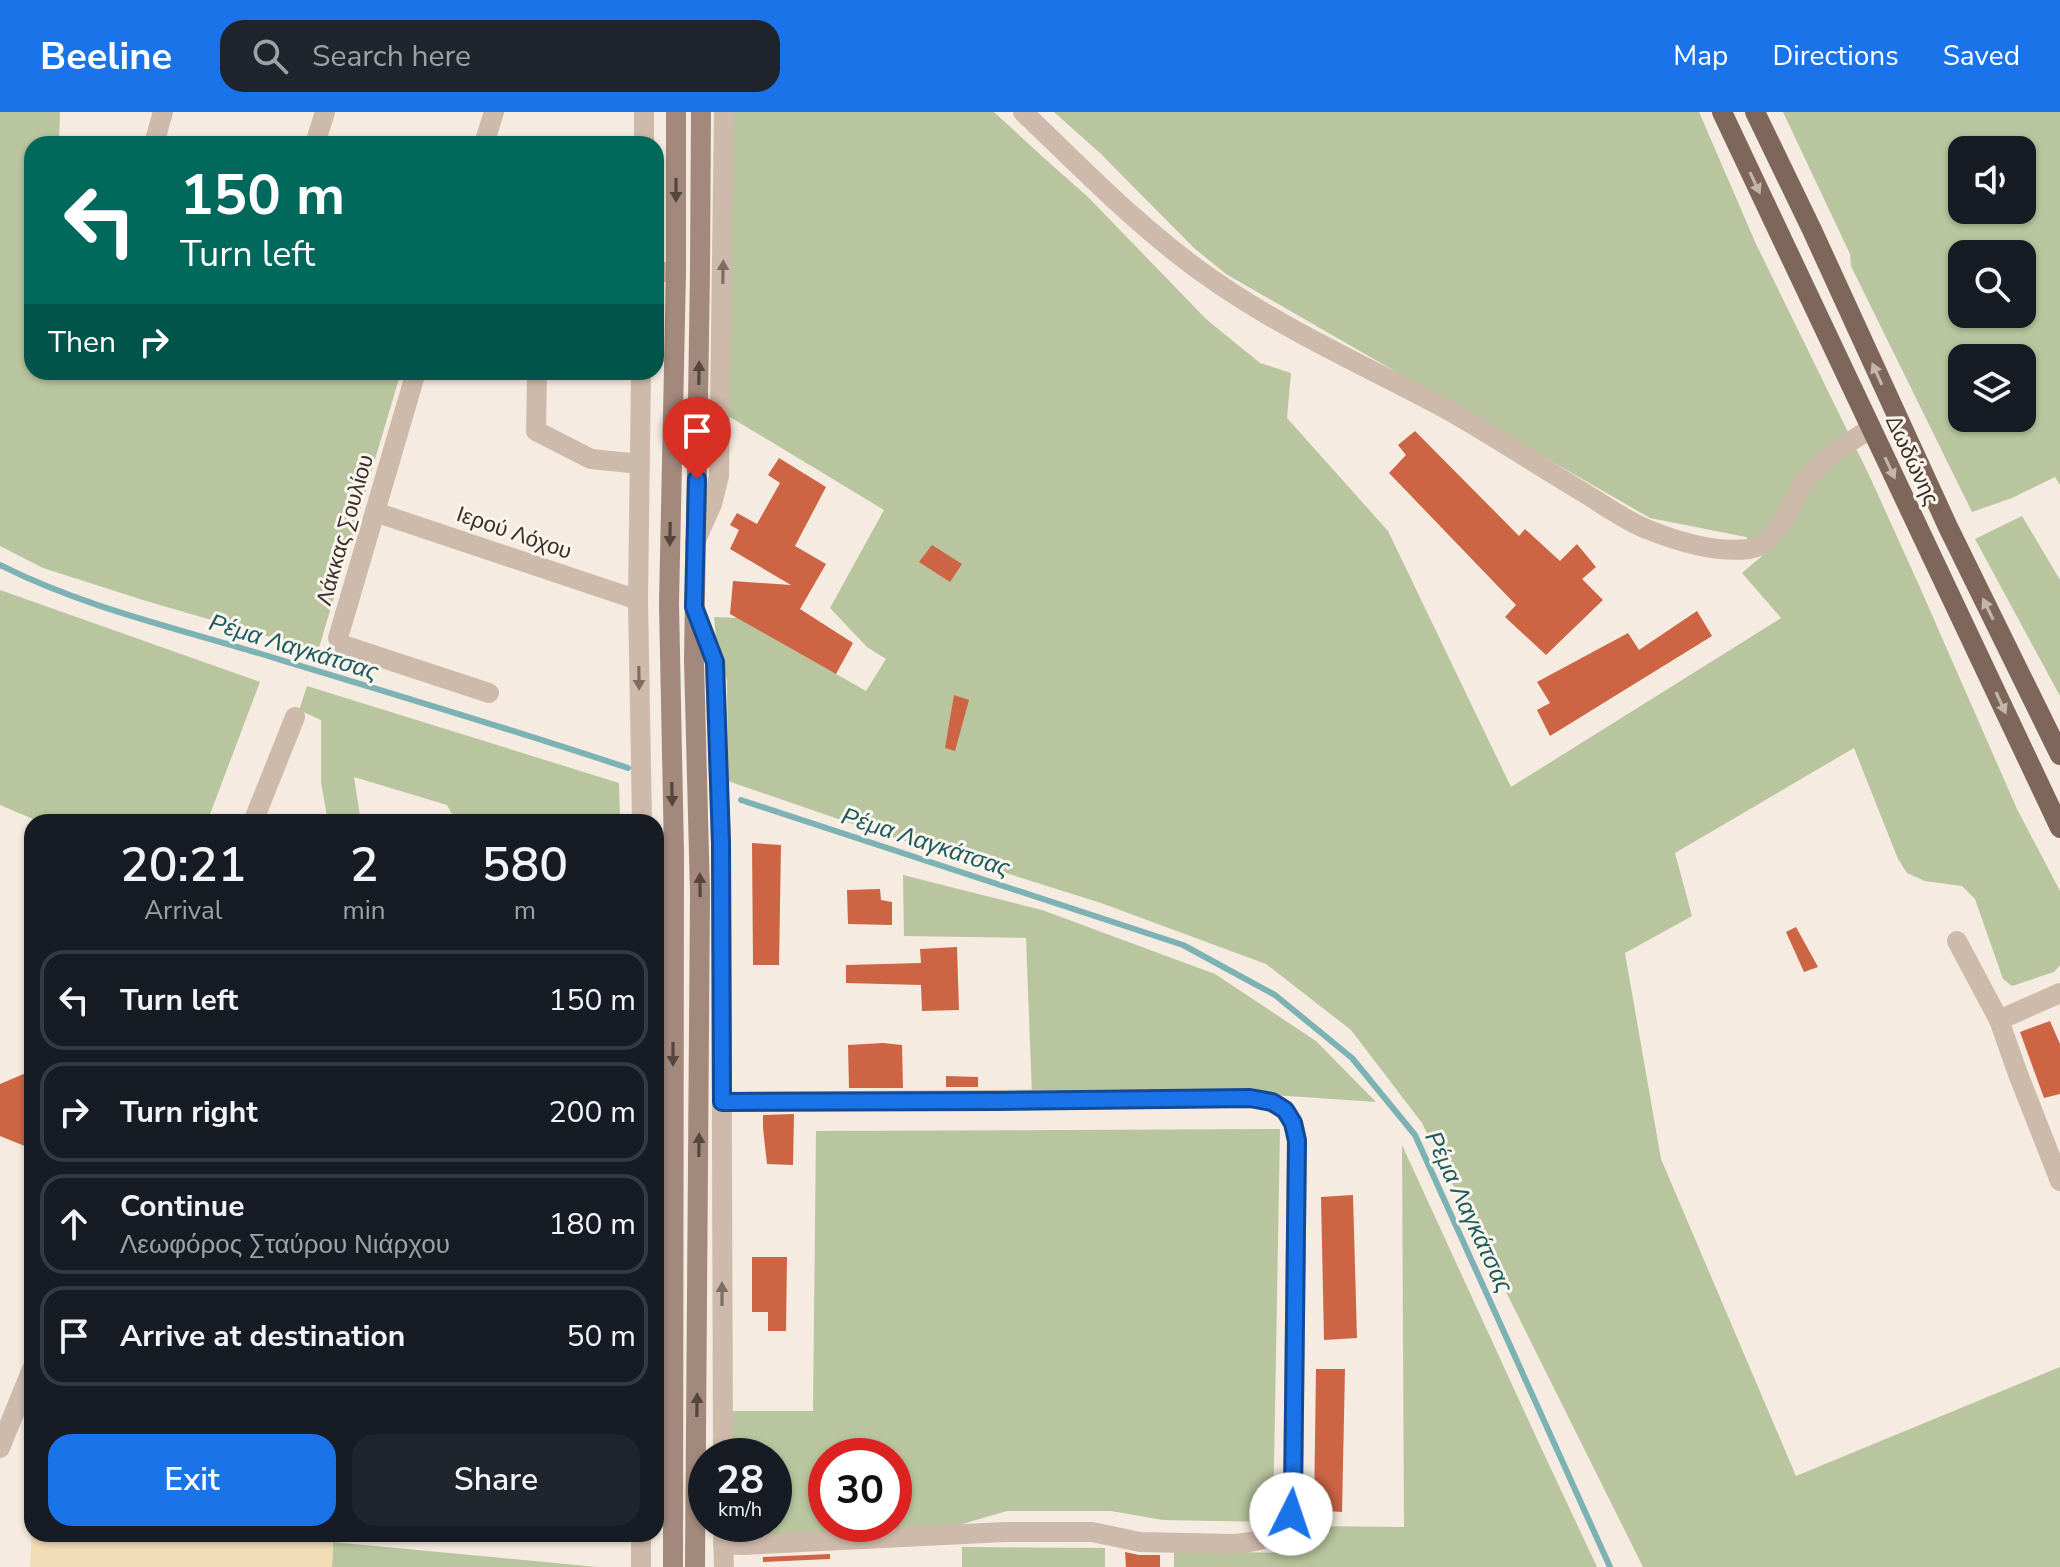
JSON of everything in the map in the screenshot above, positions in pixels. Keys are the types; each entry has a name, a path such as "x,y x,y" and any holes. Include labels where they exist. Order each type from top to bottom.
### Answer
{"main road":[{"path":"673,1567 674,853 666,272 676,112"},
{"path":"695,1567 700,893 694,607 701,112"},
{"name":"Δωδώνης","path":"1722,112 2060,828"},
{"name":"Δωδώνης","path":"1755,112 1948,527 2060,755"}],"street":[{"path":"156,136 163,112"},
{"path":"318,136 325,112"},
{"path":"486,136 494,112"},
{"path":"644,112 644,136"},
{"path":"695,542 712,504 719,476 724,112"},
{"path":"1023,112 1142,224 1213,280 1269,315 1446,409 1605,506 1656,533 1704,546 1752,549 1761,545 1774,533 1817,466 1871,428"},
{"name":"Λάκκας Σουλίου","path":"414,380 338,638 343,645 489,693"},
{"path":"537,380 536,431 591,459 640,464"},
{"path":"641,380 638,600 642,814"},
{"name":"Ιερού Λόχου","path":"375,512 638,600"},
{"path":"694,607 715,662 721,843 723,1438"},
{"path":"256,814 295,717"},
{"path":"1957,941 1999,1020 2060,1181"},
{"path":"1999,1020 2057,992"},
{"path":"722,1102 1250,1098 1272,1102 1285,1110 1293,1123 1297,1141 1293,1497 1289,1519 1275,1533 1249,1543 1233,1544 1140,1542 1092,1532 1005,1532 743,1545 738,1542"},
{"path":"0,1448 24,1389"},
{"path":"641,1542 641,1567"},
{"path":"723,1542 724,1567"}],"green space":[{"path":"0,112 60,112 59,136 24,136 24,380 399,380 318,651 43,568 0,546"},
{"path":"733,112 994,112 1088,197 1206,319 1260,363 1291,373 1287,418 1388,531 1511,787 1781,618 1742,573 1762,556 1746,537 1650,518 1226,274 1194,248 1100,153 1054,112 1699,112 1756,244 1869,475 2017,809 2060,891 2060,965 2054,972 2012,986 2003,979 1975,899 1962,886 1925,881 1907,873 1898,859 1854,748 1675,853 1692,916 1625,953 1661,1159 1796,1476 2060,1367 2060,1567 1643,1567 1422,1123 1351,1030 1266,964 1101,903 873,831 728,781 727,680 716,639 714,617 738,618 866,691 886,659 867,647 830,608 884,510 725,414"},
{"path":"1783,112 2060,112 2060,485 2055,477 2012,498 1972,512 1851,266 1850,254"},
{"path":"2022,516 2060,580 2060,696 1975,539"},
{"path":"0,590 260,682 210,814 24,815 0,805"},
{"path":"307,686 619,783 620,814 452,814 447,805 354,777 360,814 327,814 321,782 321,720 299,710"},
{"path":"903,875 1042,910 1215,974 1316,1041 1376,1102 1261,1094 1032,1095 1026,938 904,936"},
{"path":"1280,1129 1273,1522 1163,1520 1111,1511 1007,1511 952,1527 912,1529 912,1438 808,1438 808,1535 792,1536 792,1438 728,1438 728,1411 813,1411 816,1131"},
{"path":"1402,1145 1597,1567 1174,1567 1174,1551 1293,1553 1309,1526 1404,1527"},
{"path":"333,1542 597,1567 332,1567"},
{"path":"962,1547 1105,1548 1105,1567 962,1567"}],"sand":[{"path":"31,1542 333,1542 332,1567 30,1567"}],"building":[{"path":"1415,431 1519,536 1525,529 1560,561 1577,544 1596,567 1582,579 1603,600 1546,655 1505,617 1516,605 1389,473 1406,455 1398,445"},
{"path":"779,458 826,487 795,546 826,564 800,609 853,643 836,674 730,614 733,581 791,585 730,549 739,530 730,525 737,513 757,524 780,483 768,475"},
{"path":"932,545 962,564 950,582 919,562"},
{"path":"1697,611 1712,636 1550,736 1537,710 1550,703 1537,682 1628,633 1639,650"},
{"path":"954,695 969,700 955,751 945,748"},
{"path":"752,843 781,845 779,965 753,965"},
{"path":"880,889 881,900 892,902 892,925 848,924 847,890"},
{"path":"1796,927 1818,967 1804,972 1786,932"},
{"path":"957,947 959,1010 922,1011 921,985 846,983 846,965 921,963 920,949"},
{"path":"2050,1021 2060,1044 2060,1094 2044,1098 2020,1032"},
{"path":"848,1045 902,1045 903,1088 849,1088"},
{"path":"24,1074 24,1146 0,1136 0,1084"},
{"path":"946,1076 978,1077 978,1087 946,1087"},
{"path":"794,1114 793,1165 767,1164 763,1115"},
{"path":"1353,1195 1357,1338 1324,1340 1321,1197"},
{"path":"752,1257 787,1257 786,1331 768,1331 768,1312 752,1312"},
{"path":"1316,1369 1345,1369 1342,1512 1314,1510"},
{"path":"1125,1552 1160,1555 1160,1567 1126,1567"},
{"path":"830,1554 830,1559 763,1562 763,1557"}],"waterway":[{"name":"Ρέμα Λαγκάτσας","path":"0,565 62,592 127,615 628,768"},
{"name":"Ρέμα Λαγκάτσας","path":"741,800 1183,945 1275,995 1352,1058 1415,1135 1610,1567"}],"route":[{"path":"697,479 694,607 715,662 721,843 722,1102 1250,1098 1280,1106 1290,1115 1297,1141 1291,1514"}]}
